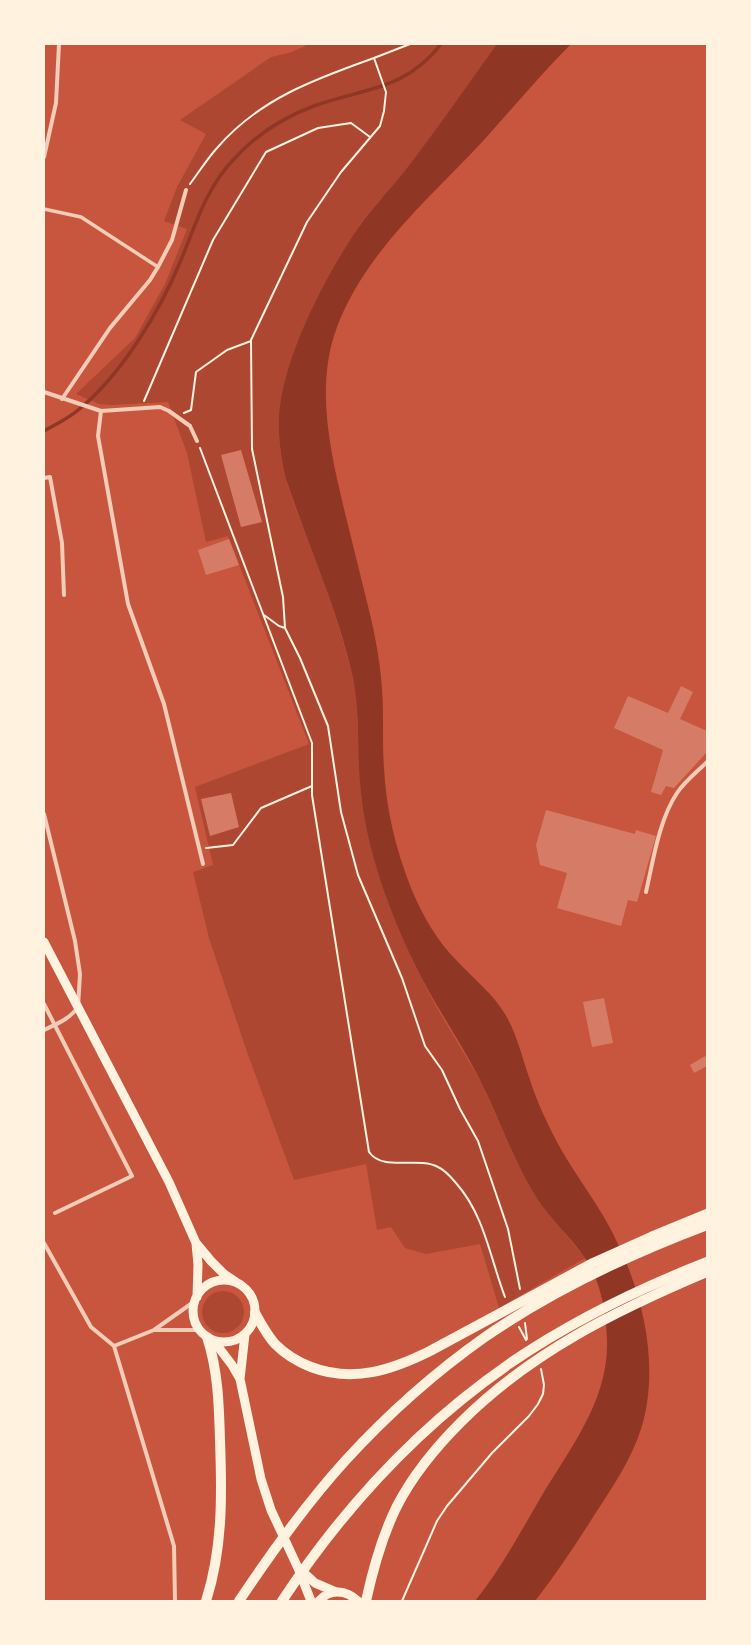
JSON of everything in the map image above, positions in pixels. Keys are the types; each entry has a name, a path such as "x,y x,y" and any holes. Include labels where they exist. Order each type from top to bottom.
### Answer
{"highway":[{"path":"44,942 169,1182 196,1243 215,1265 247,1290 254,1301 254,1321 245,1334 239,1338 226,1342 210,1338"},
{"path":"239,1601 296,1521 345,1461 389,1416 448,1365 485,1337 506,1324 707,1214"},
{"path":"255,1313 271,1339 290,1356 303,1363 321,1370 352,1375 379,1372 402,1365 430,1351 593,1263 683,1228 707,1225"},
{"path":"196,1243 198,1265 194,1316 200,1330 210,1338 232,1365 240,1379"},
{"path":"284,1597 315,1553 368,1488 412,1443 460,1401 526,1353 588,1316 616,1301 704,1268"},
{"path":"366,1601 388,1526 400,1500 420,1470 441,1443 467,1416 502,1384 535,1363 575,1334 704,1268"},
{"path":"196,1299 201,1291 211,1283 223,1280 236,1282"},
{"path":"245,1334 240,1379 254,1450 271,1510 298,1568 311,1601"},
{"path":"206,1601 216,1556 220,1526 221,1498 218,1390 210,1338"},
{"path":"298,1568 315,1582 336,1592"},
{"path":"320,1601 328,1594 336,1592 344,1592 351,1595 358,1601"}],"street":[{"path":"44,157 56,103 59,44"},
{"path":"62,399 110,328 158,267 172,240 186,190"},
{"path":"44,209 81,217 158,267"},
{"path":"44,392 101,411 160,407 190,426 197,441"},
{"path":"101,411 98,436 128,604 164,704 203,864"},
{"path":"44,478 50,477 62,543 64,595"},
{"path":"646,892 661,828 677,792 707,762"},
{"path":"44,814 75,941 80,974 78,1007 73,1014 44,1030"},
{"path":"44,1004 132,1176 56,1212"},
{"path":"44,1243 91,1327 114,1346 174,1546 175,1601"},
{"path":"114,1346 154,1330 196,1299"},
{"path":"154,1330 200,1330"}],"path":[{"path":"186,190 217,148 240,125 272,100 306,83 410,44"},
{"path":"374,58 386,92 384,111 380,126 341,172 306,222 251,340 252,449 283,597 285,628 300,658 328,726 341,812 358,875 402,978 425,1046 442,1070 457,1103 478,1141 508,1229 521,1293"},
{"path":"141,408 213,240 266,152 318,128 351,123 370,138"},
{"path":"178,417 191,410 196,372 227,350 251,340"},
{"path":"197,441 312,743 312,795 369,1152 373,1158 380,1162 423,1162 438,1167 449,1175 464,1192 476,1213 485,1233 505,1297"},
{"path":"264,614 279,626 285,628"},
{"path":"199,849 233,844 261,808 312,786"},
{"path":"517,1322 527,1342 525,1321"},
{"path":"402,1601 437,1521 447,1506 487,1458 529,1416 538,1404 543,1394 544,1385 535,1363"}],"shaded area":[{"path":"306,44 497,44 416,157 363,221 330,273 301,335 290,368 282,400 279,432 282,461 287,483 330,601 352,674 356,693 361,797 376,864 391,909 414,964 437,1008 481,1082 517,1162 536,1196 585,1258 499,1308 480,1244 426,1254 405,1248 391,1227 377,1230 366,1164 294,1180 247,1052 209,938 193,872 213,865 195,787 309,744 228,536 206,542 187,453 168,402 111,405 99,404 76,394 135,338 165,284 187,229 164,221 177,187 206,134 180,120 271,57 292,52 305,46"},
{"path":"497,44 571,44 483,141 401,227 364,274 349,300 337,327 330,349 326,395 327,418 334,464 371,617 378,653 382,689 383,758 387,799 396,844 406,874 420,908 443,945 495,1000 505,1014 516,1038 542,1112 565,1156 611,1229 627,1263 635,1286 646,1334 649,1358 647,1406 637,1440 627,1463 608,1494 551,1580 535,1601 475,1601 510,1550 586,1423 595,1403 602,1383 606,1362 607,1340 602,1297 595,1277 585,1258 547,1211 527,1181 512,1152 479,1078 430,994 415,965 387,899 372,853 363,807 359,770 357,704 353,678 347,653 331,603 286,479 279,440 279,416 282,393 289,367 298,341 322,288 350,240 364,220 411,163"},
{"path":"219,1291 227,1291 238,1297 244,1308 244,1316 238,1327 227,1333 219,1333 208,1327 202,1316 202,1308 208,1297"}],"building":[{"path":"241,450 262,522 241,527 221,455"},
{"path":"229,539 239,565 206,575 198,550"},
{"path":"681,686 693,692 680,719 707,731 707,752 674,788 666,786 661,795 651,792 663,750 614,728 628,696 668,713"},
{"path":"231,793 239,827 210,836 201,799"},
{"path":"546,810 635,834 636,830 656,836 637,902 628,900 621,926 557,908 567,873 540,865 536,845"},
{"path":"604,998 613,1043 592,1047 583,1002"},
{"path":"705,1056 707,1066 694,1073 690,1065"}],"waterway":[{"path":"44,431 77,411 93,397 109,380 138,342 172,280 209,194 224,170 242,151 271,128 303,110 398,80 413,71 441,44"}]}
